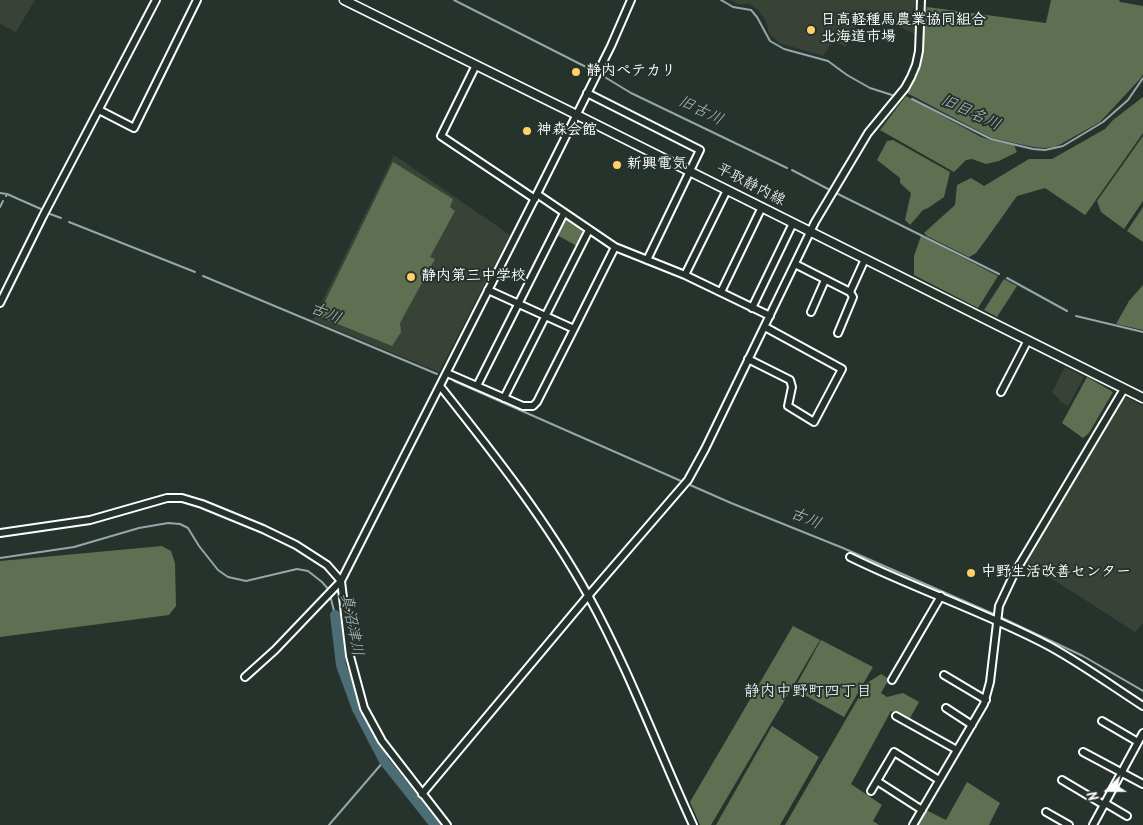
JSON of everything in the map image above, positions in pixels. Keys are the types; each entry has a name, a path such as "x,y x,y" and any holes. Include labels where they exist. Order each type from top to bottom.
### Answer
{"main road":[{"name":"平取静内線","path":"344,0 577,114 1143,398"}],"street":[{"path":"0,303 43,216 156,0"},
{"path":"98,110 134,128 197,0"},
{"path":"245,678 275,650 341,581 588,93 631,0"},
{"path":"422,794 686,482 705,449 811,231 868,133 905,88 910,78 916,65 919,51 921,0"},
{"path":"476,65 441,136 616,247 685,275 770,316"},
{"path":"588,93 700,150 647,260"},
{"path":"685,275 727,190"},
{"path":"721,292 762,207"},
{"path":"477,386 564,213"},
{"path":"752,308 793,223"},
{"path":"504,398 589,230"},
{"path":"447,373 529,407 537,402 616,247"},
{"path":"850,292 866,259"},
{"path":"795,264 850,292 853,297 838,333"},
{"path":"811,312 825,280"},
{"path":"488,290 574,329"},
{"path":"748,359 790,380 792,387 788,406 814,422 842,369 765,327"},
{"path":"1000,392 1028,340"},
{"path":"440,386 523,493 554,538 588,596 618,655 693,825"},
{"path":"913,825 986,700 990,682 997,613 1003,596 1014,574 1124,388"},
{"path":"0,533 77,523 167,498 182,498 202,504 263,529 296,545 327,565 341,581 350,656 364,708 382,741 446,825"},
{"path":"850,557 876,570 941,596 1049,646 1143,706"},
{"path":"892,680 941,596"},
{"path":"944,675 986,700"},
{"path":"946,708 972,724"},
{"path":"896,716 956,750"},
{"path":"1102,721 1138,742"},
{"path":"1093,825 1143,733"},
{"path":"871,791 894,752 939,780"},
{"path":"1083,752 1143,784"},
{"path":"1062,780 1127,816"},
{"path":"877,781 922,810"},
{"path":"1046,812 1069,825"}],"shaded area":[{"path":"0,0 35,0 16,32 0,24"},
{"name":"日高軽種馬農業協同組合 北海道市場","path":"731,0 918,0 912,11 912,19 916,26 915,34 864,9 846,47 833,41 823,56 779,43 769,33 766,21 758,10 749,4 738,4"},
{"name":"静内第三中学校","path":"394,155 510,235 439,372 313,320"},
{"path":"1065,367 1084,377 1068,406 1060,402 1052,392"},
{"path":"1124,396 1143,406 1143,623 1135,632 1026,562"}],"green space":[{"path":"1051,0 1119,0 1120,2 1143,6 1143,74 1100,122 1054,147 1033,147 992,138 907,93 921,61 927,7 1046,23"},
{"path":"906,96 981,137 1014,145 1017,152 999,161 986,164 972,159 966,160 954,172 880,130"},
{"path":"1143,97 1143,133 1085,215 1045,188 1017,196 976,253 969,257 924,233 955,205 957,185 971,178 984,186 1029,159 1052,159 1105,129 1113,120"},
{"path":"1143,136 1143,201 1124,229 1101,212 1097,201"},
{"path":"893,140 950,172 944,197 923,210 910,225 905,220 911,193 900,183 900,178 877,160 887,141"},
{"path":"393,162 453,199 450,207 455,211 430,257 435,259 400,323 401,332 392,346 318,316"},
{"path":"1143,207 1143,242 1127,231"},
{"path":"563,217 566,217 583,229 584,232 577,246 555,234"},
{"path":"921,236 998,276 978,308 914,275 914,256"},
{"path":"1004,279 1017,286 997,317 984,310"},
{"path":"1143,285 1143,330 1116,324 1129,301"},
{"path":"1087,377 1113,392 1089,433 1083,438 1062,423"},
{"path":"162,546 171,551 175,563 176,606 169,615 0,637 0,561"},
{"path":"793,626 820,640 711,825 700,825 690,802"},
{"path":"821,640 873,667 844,717 794,689"},
{"path":"881,674 889,679 881,693 887,697 903,693 919,702 909,720 891,711 851,784 882,805 873,821 879,825 785,825 867,683"},
{"path":"772,726 819,757 780,825 716,825"},
{"path":"967,782 1000,803 989,825 917,825 926,810 946,820"}],"waterway":[{"name":"旧古川","path":"454,0 594,71"},
{"name":"旧目名川","path":"721,0 733,7 751,10 770,41 784,49 828,61 847,75 870,88 892,95"},
{"name":"旧古川","path":"603,76 631,93 787,168"},
{"name":"旧目名川","path":"912,99 991,139 1045,150 1063,146 1103,122 1128,100 1143,78"},
{"name":"旧古川","path":"792,170 828,189"},
{"name":"古川","path":"0,193 7,194"},
{"name":"古川","path":"6,196 7,194 41,209"},
{"name":"旧古川","path":"838,194 999,274"},
{"name":"古川","path":"0,207 3,201"},
{"name":"古川","path":"50,214 61,218"},
{"name":"古川","path":"69,222 195,272"},
{"name":"古川","path":"203,276 437,374"},
{"name":"旧古川","path":"1007,278 1067,311"},
{"name":"旧古川","path":"1076,316 1143,332"},
{"name":"古川","path":"454,381 731,503 843,548 996,615"},
{"name":"真沼津川","path":"0,558 74,547 139,528 168,523 180,524 188,528 199,546 218,570 228,577 246,581 297,569 308,571 329,590"},
{"name":"真沼津川","path":"330,595 335,615"},
{"name":"真沼津川","path":"335,615 341,665 357,709 384,761 435,825"},
{"name":"古川","path":"1000,617 1083,656 1143,691"},
{"path":"329,825 384,761"}],"place":[{"name":"日高軽種馬農業協同組合 北海道市場","path":"811,30"},
{"name":"静内ぺテカリ","path":"576,72"},
{"name":"神森会館","path":"527,131"},
{"name":"新興電気","path":"617,165"},
{"name":"静内第三中学校","path":"411,277"},
{"name":"中野生活改善センター","path":"971,573"}],"district":[{"name":"静内中野町四丁目","path":"808,693"}]}
